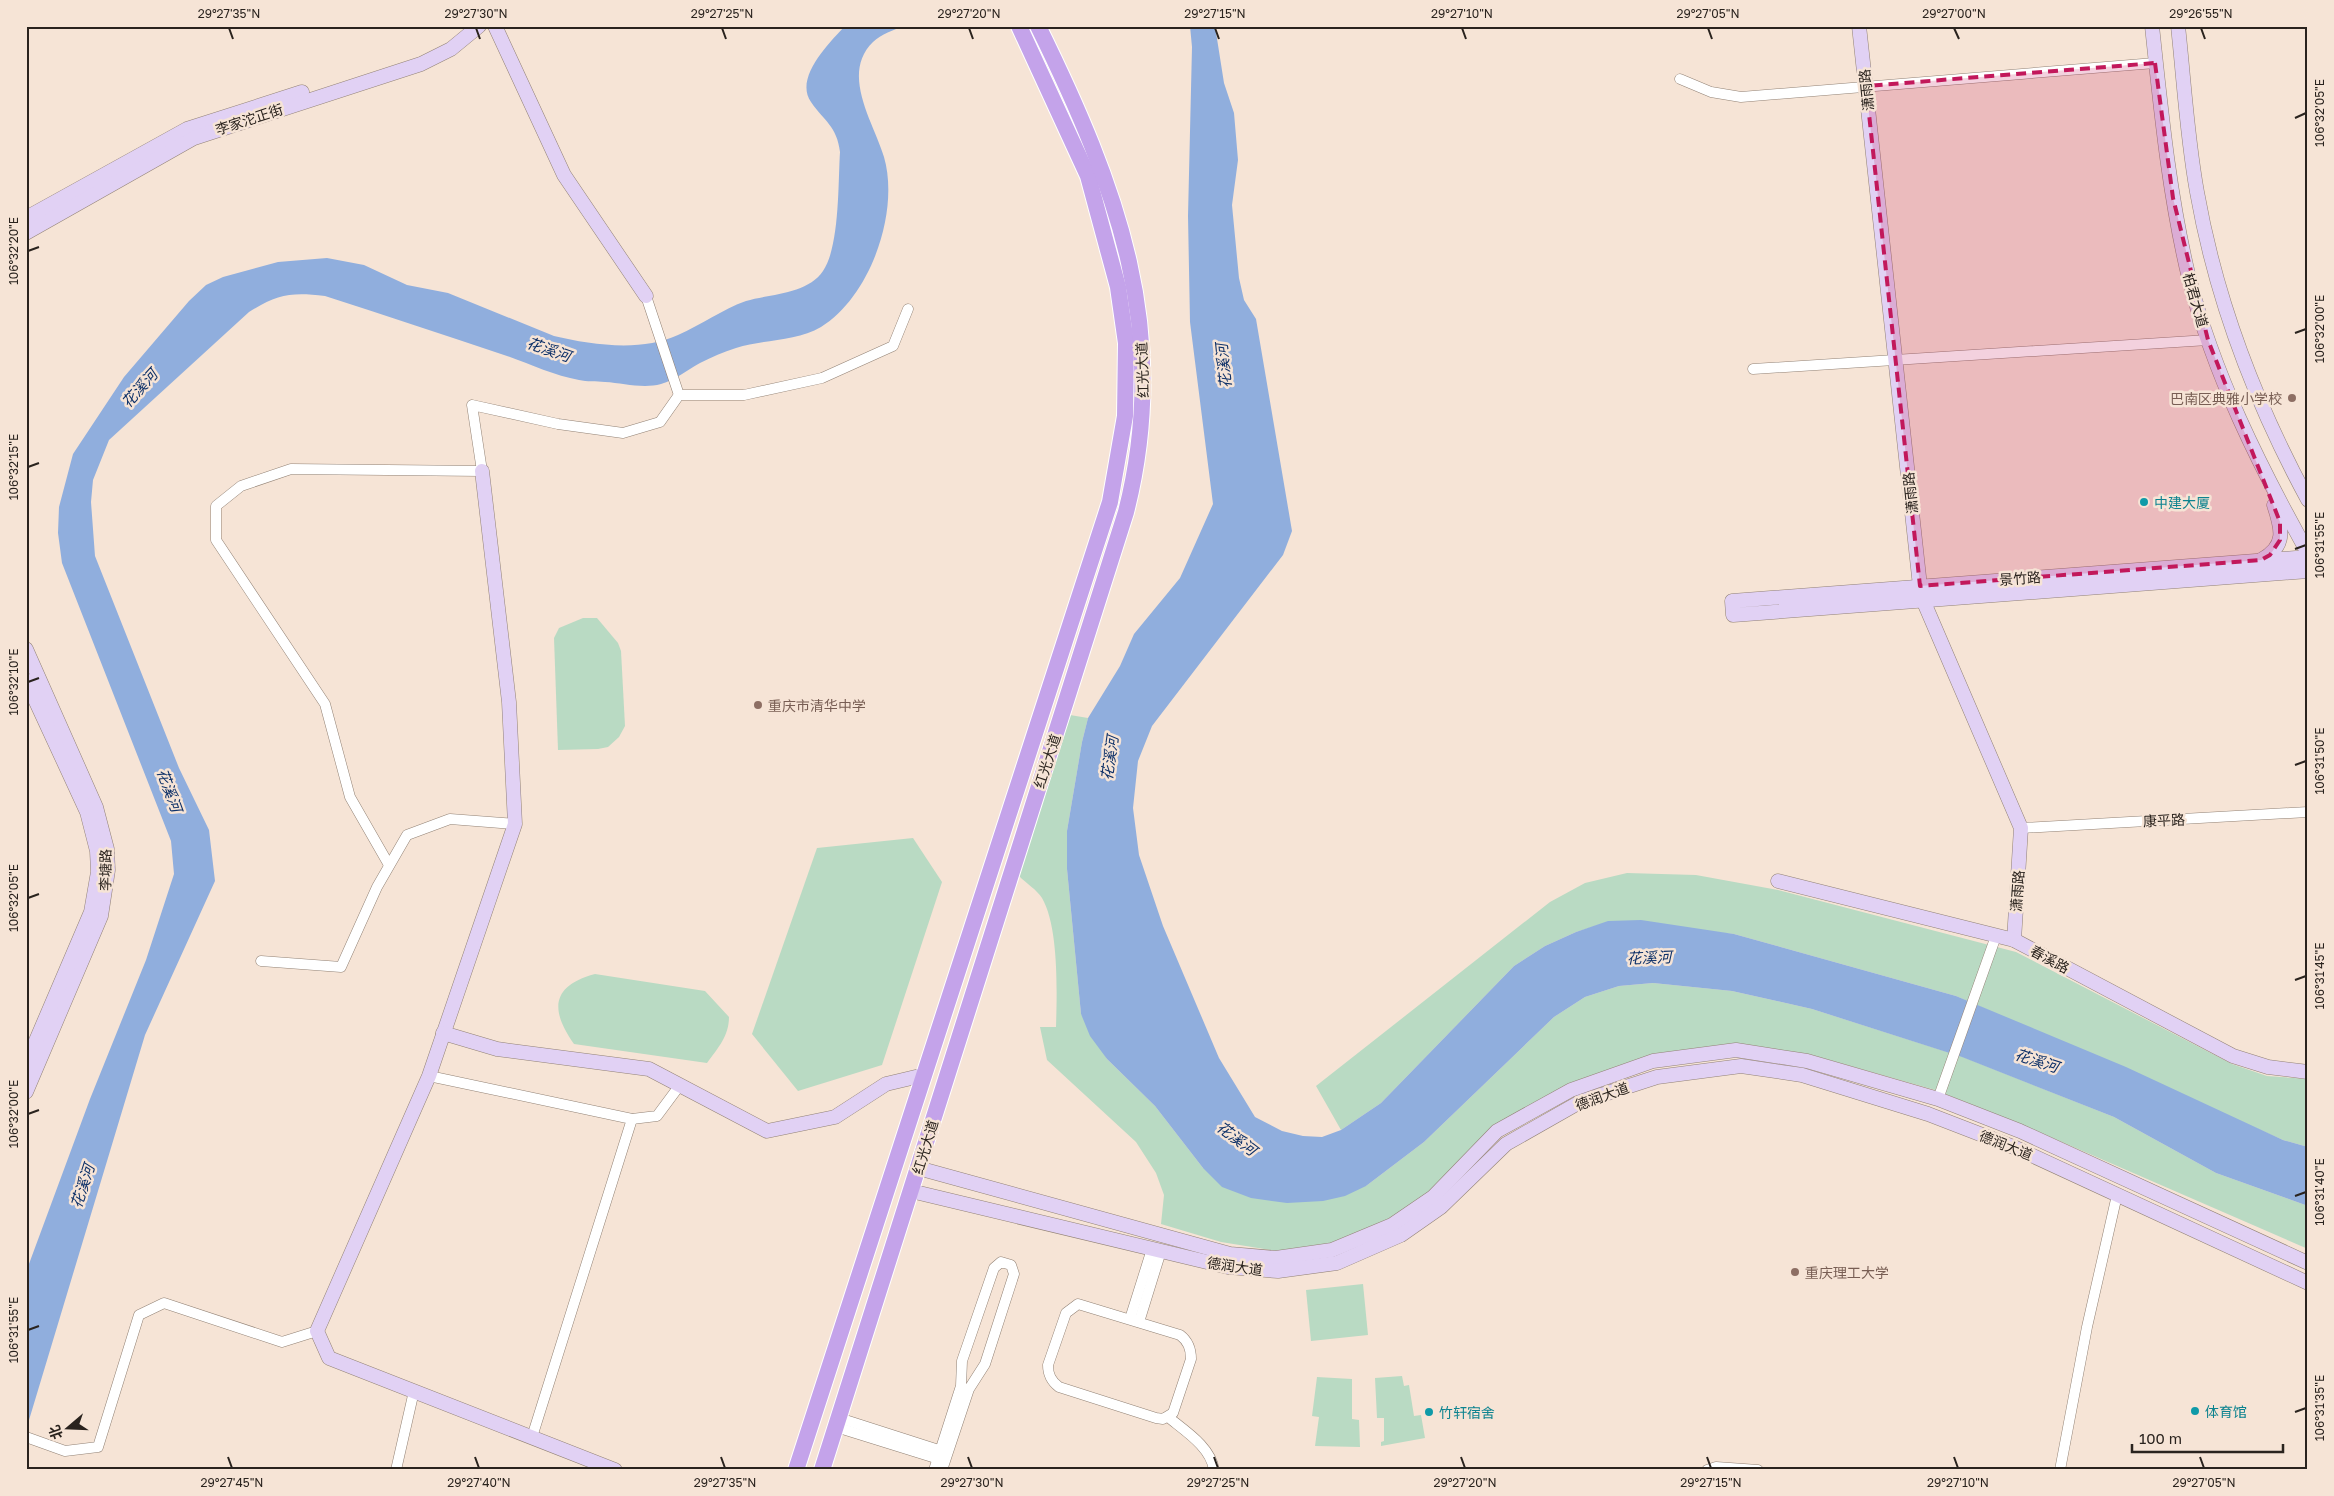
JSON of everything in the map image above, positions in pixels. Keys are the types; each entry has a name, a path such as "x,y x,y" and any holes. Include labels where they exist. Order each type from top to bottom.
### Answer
{"main road":[{"name":"李家沱正街","path":"26,218 187,129 418,56 446,43 465,26"},
{"name":"李家沱正街","path":"26,233 194,138 421,64 452,49 479,26"},
{"path":"495,26 564,175 646,296"},
{"name":"红光大道","path":"796,1470 1110,502 1125,416 1126,343 1118,287 1105,235 1088,176 1019,26"},
{"name":"红光大道","path":"822,1470 1126,512 1143,416 1142,348 1134,284 1122,231 1103,170 1038,26"},
{"name":"潇雨路","path":"1859,26 1920,586 1923,600 2021,828 2014,940"},
{"name":"柏君大道","path":"2152,26 2166,149 2181,241 2208,340 2264,474 2308,552"},
{"name":"柏君大道","path":"2178,26 2192,162 2206,233 2233,331 2268,421 2308,500"},
{"path":"2166,149 2175,173 2179,176 2188,174 2192,162"},
{"path":"482,471 509,702 515,824 429,1076 317,1331 329,1358 615,1470"},
{"path":"2261,560 2270,555 2276,548 2282,531 2264,474"},
{"name":"景竹路","path":"2308,557 1920,586 1732,608 1923,600 2308,571"},
{"name":"李塘路","path":"26,648 31,686 87,812 97,851 98,872 91,912 26,1064"},
{"name":"李塘路","path":"26,1092 101,916 108,870 107,849 96,807 31,686"},
{"name":"春溪路","path":"1778,881 2014,940 2233,1056 2268,1068 2308,1072"},
{"path":"443,1033 498,1049 648,1069 767,1131 835,1117 886,1084 924,1075"},
{"name":"德润大道","path":"918,1168 1230,1254 1276,1258 1332,1250 1392,1225 1433,1196 1497,1131 1571,1090 1653,1061 1736,1050 1807,1061 1938,1100 2020,1131 2308,1263"},
{"name":"德润大道","path":"911,1191 1228,1267 1278,1271 1337,1264 1401,1235 1441,1207 1506,1144 1580,1102 1657,1077 1740,1066 1802,1075 1928,1114 2016,1148 2308,1283"}],"street":[{"path":"1680,79 1710,92 1741,97 2155,63"},
{"path":"646,296 679,395"},
{"path":"679,395 744,395 822,378 893,346 908,309"},
{"path":"1753,369 2208,340"},
{"path":"390,865 350,797 325,704 216,540 216,506 241,486 291,469 482,471 472,405 558,424 623,433 660,422 679,395"},
{"name":"康平路","path":"2021,828 2308,812"},
{"path":"261,960 341,967 377,887 408,835 450,818 515,824"},
{"path":"1938,1100 1996,936"},
{"path":"429,1076 632,1119 657,1116 680,1086"},
{"path":"532,1437 632,1119"},
{"path":"2060,1470 2087,1327 2117,1195"},
{"path":"1134,1320 1156,1250"},
{"path":"934,1470 943,1459 969,1388 985,1364 1014,1274 1011,1265 1001,1262 994,1268 962,1361 961,1386 943,1459"},
{"path":"26,1437 65,1451 98,1447 139,1315 164,1303 282,1342 317,1331"},
{"path":"1083,1304 1134,1320 1180,1335 1186,1339 1191,1352 1191,1359 1176,1408 1168,1417 1156,1418 1059,1387 1050,1377 1048,1365 1066,1313 1072,1306 1083,1304"},
{"path":"396,1470 414,1391"},
{"path":"1168,1417 1205,1450 1210,1457 1214,1470"},
{"path":"837,1422 943,1459"},
{"path":"1707,1470 1716,1467 1758,1470"}],"highlighted area":[{"path":"2155,63 2173,198 2208,340 2280,522 2280,540 2270,555 2261,560 1920,586 1866,86"}],"green space":[{"path":"583,618 597,618 618,643 621,651 625,726 619,737 608,747 558,750 554,638 559,628"},
{"path":"1070,715 1088,718 1082,742 1067,831 1067,869 1081,1014 1107,1059 1155,1106 1203,1168 1366,1186 1424,1142 1554,1017 1585,997 1619,986 1653,983 1732,991 1812,1009 1963,1057 2114,1117 2216,1173 2308,1206 2308,1249 2023,1125 1935,1090 1808,1054 1650,1056 1568,1084 1493,1128 1428,1193 1388,1219 1330,1244 1276,1251 1221,1242 1161,1224 1164,1195 1156,1173 1136,1142 1047,1060 1040,1027 1056,1027 1056,961 1052,926 1048,910 1042,898 1019,876"},
{"path":"913,838 942,882 882,1065 798,1091 752,1034 817,848"},
{"path":"1627,873 1696,875 1778,890 2016,952 2232,1064 2267,1076 2308,1079 2308,1147 2283,1140 1956,996 1734,934 1608,922 1576,932 1545,946 1514,966 1381,1103 1341,1130 1316,1086 1550,902 1585,883"},
{"path":"595,974 705,991 729,1017 725,1036 707,1063 574,1044 561,1020 558,1010 559,1001 563,992 570,985"},
{"path":"1363,1284 1368,1335 1311,1341 1306,1290"},
{"path":"1402,1376 1404,1386 1409,1385 1414,1416 1421,1415 1425,1438 1381,1446 1381,1442 1384,1441 1384,1418 1377,1418 1375,1378"},
{"path":"1317,1377 1352,1379 1352,1419 1359,1420 1360,1447 1315,1446 1319,1417 1312,1416"}],"water":[{"name":"花溪河","path":"845,26 904,26 876,39 864,55 859,69 862,99 884,157 888,179 888,203 884,227 867,275 854,296 821,327 790,338 746,345 700,363 661,384 640,386 570,378 325,296 303,294 285,296 268,301 249,312 109,440 93,480 91,502 95,556 179,768 209,830 215,881 145,1035 26,1430 26,1272 90,1099 146,960 174,874 171,841 62,563 58,533 59,507 73,454 124,377 189,301 206,285 223,277 278,262 327,258 364,265 407,285 448,293 554,336 584,342 617,345 649,344 664,340 687,331 746,301 788,292 808,284 823,271 833,246 837,214 840,152 833,130 811,102 807,93 807,82 816,61"},
{"name":"花溪河","path":"1190,26 1215,26 1224,83 1234,113 1238,160 1232,205 1239,278 1244,300 1256,319 1292,531 1283,555 1152,726 1138,761 1133,808 1139,855 1163,926 1219,1058 1255,1117 1282,1131 1303,1136 1322,1137 1341,1130 1381,1103 1514,966 1545,946 1576,932 1608,921 1641,920 1734,934 1956,996 2126,1067 2283,1140 2308,1147 2308,1206 2216,1173 2114,1117 1962,1057 1812,1009 1732,991 1653,983 1619,986 1585,997 1554,1017 1424,1142 1366,1186 1345,1196 1323,1201 1287,1203 1251,1198 1222,1187 1203,1168 1155,1106 1107,1059 1090,1036 1081,1014 1067,869 1067,831 1082,742 1088,718 1120,666 1134,634 1180,578 1213,504 1190,322 1188,216 1192,47"}],"place":[{"name":"巴南区典雅小学校","path":"2292,398"},
{"name":"中建大厦","path":"2144,502"},
{"name":"重庆市清华中学","path":"758,705"},
{"name":"重庆理工大学","path":"1795,1272"},
{"name":"体育馆","path":"2195,1411"},
{"name":"竹轩宿舍","path":"1429,1412"}]}
